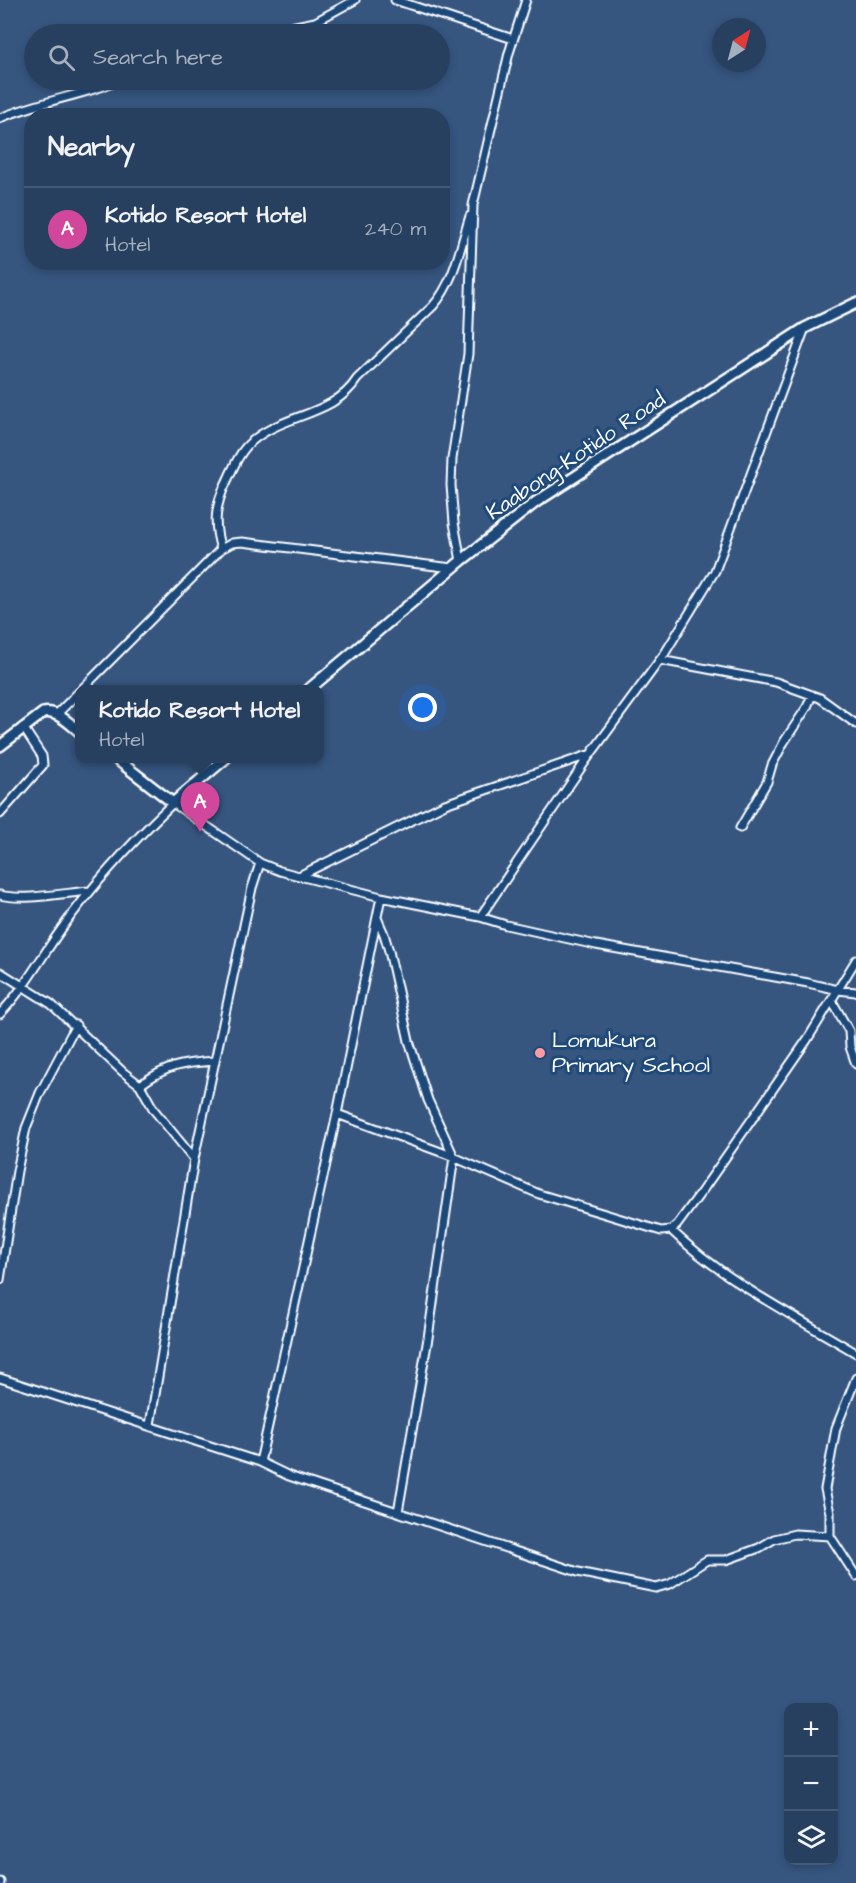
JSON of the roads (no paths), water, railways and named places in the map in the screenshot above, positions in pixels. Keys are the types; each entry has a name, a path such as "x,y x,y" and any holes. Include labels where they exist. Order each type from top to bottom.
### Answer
{"street":[{"path":"306,24 315,22 355,0"},
{"path":"395,0 513,39"},
{"path":"221,549 216,531 216,511 224,487 248,444 265,431 339,399 351,390 357,379 444,294 451,279 473,205 513,39 526,0"},
{"path":"27,108 94,90"},
{"path":"0,118 24,109"},
{"path":"461,561 454,523 451,485 452,459 468,354 473,205"},
{"name":"Kaabong-Kotido Road","path":"314,685 452,568 536,501 805,328 856,303"},
{"path":"480,916 591,754 660,660 715,571 805,328"},
{"path":"86,685 221,549 232,543 242,542 452,568"},
{"path":"660,660 776,682 820,698 856,724"},
{"path":"740,828 767,782 772,765 807,707 812,694"},
{"path":"57,714 75,696"},
{"path":"0,746 43,713 57,714 75,728"},
{"path":"0,814 43,765 42,756 23,727"},
{"path":"301,875 445,804 591,754"},
{"path":"120,763 173,803 260,863 280,871 381,897 480,916 506,925 596,945 856,992"},
{"path":"0,1014 25,986 60,931 90,891 137,837 221,763"},
{"path":"150,1425 194,1159 252,888 260,863"},
{"path":"0,895 8,897 90,891"},
{"path":"260,1462 337,1114 381,897"},
{"path":"377,918 389,951 409,1041 428,1100 454,1157 428,1338 398,1512"},
{"path":"337,1114 454,1157 539,1194 661,1231 671,1230 702,1191 832,1001 856,960"},
{"path":"0,972 51,1004 76,1025 123,1072 140,1085 154,1110 194,1159"},
{"path":"832,1001 849,1031 850,1047 856,1064"},
{"path":"0,1280 16,1171 26,1128 40,1093 76,1025"},
{"path":"140,1085 161,1070 170,1067 215,1060"},
{"path":"671,1230 685,1243 751,1290 856,1353"},
{"path":"0,1378 150,1425 260,1462 289,1476 578,1572 656,1588 680,1579 707,1560 726,1560 759,1548 774,1539 795,1534 830,1536"},
{"path":"856,1378 836,1428 825,1489 830,1513 830,1536 856,1576"}],"place":[{"name":"Kotido Resort Hotel","path":"200,832"},
{"name":"Lomukura Primary School","path":"540,1053"}]}
